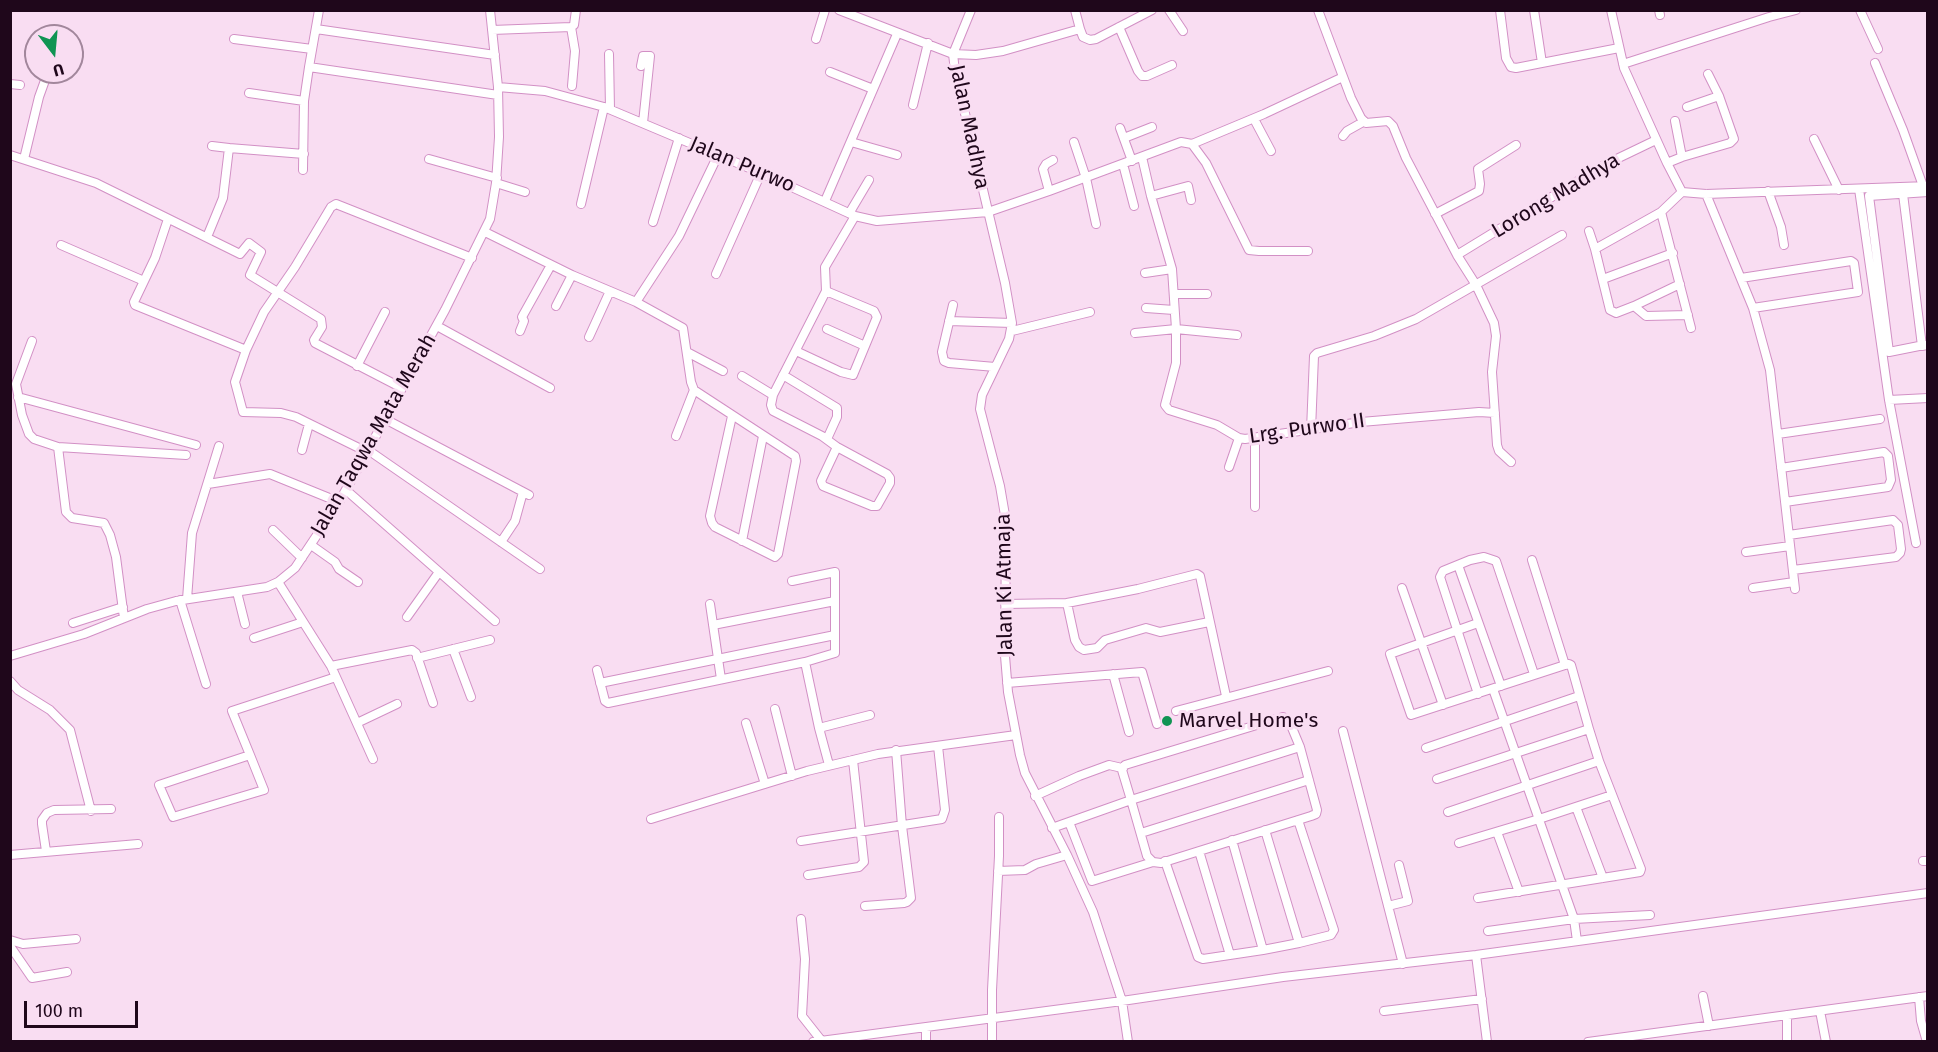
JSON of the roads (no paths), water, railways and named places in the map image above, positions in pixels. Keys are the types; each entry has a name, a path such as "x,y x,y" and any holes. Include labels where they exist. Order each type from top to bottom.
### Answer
{"street":[{"path":"303,170 304,101 319,10"},
{"path":"572,86 575,51 572,27 576,10"},
{"path":"816,39 825,10"},
{"path":"839,10 953,54 976,55 1003,51 1080,29"},
{"name":"Jalan Madhya","path":"970,10 953,54 988,212"},
{"path":"1075,10 1083,37 1090,40 1152,10"},
{"path":"1169,10 1183,31"},
{"path":"1318,10 1342,77 1363,122"},
{"path":"1500,10 1508,64 1516,68 1619,48"},
{"path":"1534,10 1542,63"},
{"path":"1611,10 1623,64 1667,164 1682,192"},
{"path":"1623,64 1796,10"},
{"path":"1860,10 1878,49"},
{"name":"Jalan Taqwa Mata Merah","path":"10,656 184,600 267,587 288,576 302,558 346,490 437,326 485,232 492,212 499,137 498,91 489,11"},
{"path":"492,30 572,27"},
{"path":"1119,27 1142,76 1147,76 1172,64"},
{"path":"316,29 495,55"},
{"path":"825,201 897,33"},
{"path":"234,39 312,49"},
{"path":"913,105 927,43"},
{"path":"581,204 607,108 609,54"},
{"path":"641,66 643,56 650,56 643,123"},
{"path":"1875,63 1926,188"},
{"name":"Jalan Purwo","path":"309,67 498,91 545,91 607,108 852,214 882,221 988,212"},
{"path":"830,72 873,89"},
{"path":"1667,164 1682,157 1730,143 1734,139 1719,96 1708,74"},
{"path":"1012,327 1005,283 988,212 1181,142 1192,144 1254,119 1342,77"},
{"path":"28,161 39,97 44,84"},
{"path":"249,93 304,101"},
{"path":"1687,107 1719,96"},
{"path":"1254,119 1271,151"},
{"path":"1343,136 1347,131 1363,122 1388,121 1393,126 1406,158 1435,214 1476,285 1496,329 1492,372 1499,451 1511,462"},
{"path":"1675,121 1682,157"},
{"path":"1124,138 1152,126"},
{"path":"1120,128 1124,138 1134,206"},
{"path":"653,222 679,138"},
{"name":"Lorong Madhya","path":"1457,255 1604,165 1656,140"},
{"path":"1814,140 1839,190"},
{"path":"851,142 897,155"},
{"path":"1074,142 1086,178 1096,224"},
{"path":"1192,144 1206,163 1249,249 1259,251 1308,250"},
{"path":"1435,214 1479,191 1478,169 1516,145"},
{"path":"212,146 304,154"},
{"path":"207,237 223,198 229,148"},
{"path":"10,155 96,183 240,254 249,243 261,252 250,275 321,319 322,327 314,340 315,343 402,388"},
{"path":"636,302 679,236 718,155"},
{"name":"Lrg. Purwo II","path":"1142,157 1172,269 1176,363 1166,407 1169,410 1224,428 1239,438 1255,439 1407,417 1495,413"},
{"path":"429,159 525,192"},
{"path":"1049,191 1043,169 1053,160"},
{"path":"716,274 761,173"},
{"path":"837,447 821,481 824,488 877,506 890,483 889,476 827,439 773,411 771,405 773,395 826,291 825,267 869,180"},
{"path":"1151,196 1188,186 1191,200"},
{"path":"1595,249 1661,212 1682,192 1706,194 1926,188"},
{"path":"1926,188 1903,194 1869,196 1889,351 1926,345"},
{"path":"1859,189 1889,400 1916,543"},
{"path":"1768,191 1781,227 1784,245"},
{"path":"1706,194 1753,308 1770,370 1778,434 1795,586 1753,588"},
{"path":"1903,194 1922,346 1926,345"},
{"path":"472,258 336,204 331,207 264,312 246,350 235,382 240,406 243,412 281,413 296,417 368,451 540,569"},
{"path":"1661,212 1690,328"},
{"path":"168,219 155,258 134,302 135,305 246,350"},
{"path":"1589,231 1610,310 1613,312 1634,306 1680,284"},
{"path":"485,232 551,265 636,302 681,326 684,331 694,390 793,453 796,458 778,554 772,557 715,527 710,516 732,416"},
{"path":"1311,430 1315,355 1416,320 1562,235"},
{"path":"61,246 144,281"},
{"path":"1603,279 1672,253"},
{"path":"1741,278 1851,261 1854,263 1858,292 1753,308"},
{"path":"520,331 524,321 522,317 551,265"},
{"path":"1145,273 1172,269"},
{"path":"556,306 572,274"},
{"path":"589,338 610,291"},
{"path":"796,351 852,376 877,318 875,313 826,291"},
{"path":"1174,294 1207,294"},
{"path":"953,305 942,352 944,361 995,367"},
{"path":"1634,306 1646,316 1688,315"},
{"path":"1146,308 1174,310"},
{"path":"357,366 385,312"},
{"path":"949,321 1012,327 1090,312"},
{"path":"437,326 550,388"},
{"name":"Jalan Ki Atmaja","path":"1012,327 982,395 980,409 1000,486 1006,521 1005,656 1007,683 1025,773 1093,912 1122,1001 1128,1041"},
{"path":"827,329 865,346"},
{"path":"1135,333 1176,329 1237,335"},
{"path":"32,341 16,384 22,415 29,434 34,439 58,447 186,455"},
{"path":"687,352 723,371"},
{"path":"783,375 837,408 837,417 827,439"},
{"path":"742,376 773,395"},
{"path":"676,436 694,390"},
{"path":"18,397 196,445"},
{"path":"1889,400 1928,398"},
{"path":"385,419 526,494 516,519 501,542"},
{"path":"1778,434 1880,419"},
{"path":"302,450 309,424"},
{"path":"742,541 763,435"},
{"path":"1229,467 1239,438"},
{"path":"1254,507 1255,439"},
{"path":"206,684 184,600 192,533 219,446"},
{"path":"58,447 66,512 72,518 104,523 113,546 124,618"},
{"path":"1781,468 1884,452 1888,454 1892,480 1888,487 1785,502"},
{"path":"208,484 270,474 339,502"},
{"path":"346,490 495,621"},
{"path":"1789,535 1893,520 1898,525 1901,549 1896,557 1793,570"},
{"path":"273,530 302,558"},
{"path":"311,545 358,582"},
{"path":"1746,552 1790,546"},
{"path":"1478,694 1440,577 1443,571 1458,565 1484,557 1496,561 1534,674"},
{"path":"1532,560 1565,665"},
{"path":"1458,565 1497,687 1504,722 1562,884 1576,930"},
{"path":"407,617 439,572"},
{"path":"597,670 605,701 608,703 805,662 836,653 835,572 792,580"},
{"path":"1005,604 1067,603 1138,589 1195,573 1200,576 1226,696"},
{"path":"278,582 331,666 373,759"},
{"path":"1402,588 1443,705"},
{"path":"237,592 245,624"},
{"path":"713,625 835,601"},
{"path":"1067,603 1075,640 1084,650 1099,647 1106,640 1146,628 1160,632 1209,622"},
{"path":"711,604 721,679"},
{"path":"73,623 123,607"},
{"path":"254,638 303,622"},
{"path":"1478,623 1390,654 1411,715 1569,663 1599,761 1641,870 1640,872 1478,898"},
{"path":"600,683 835,635"},
{"path":"417,658 490,640"},
{"path":"453,649 471,697"},
{"path":"331,666 409,650 414,651 433,703"},
{"path":"805,662 829,765"},
{"path":"1176,711 1328,671"},
{"name":"Jalan Ki Atmaja","path":"1007,683 1142,672 1156,724"},
{"path":"1113,674 1129,732"},
{"path":"250,755 159,785 173,817 264,789 232,711 336,678"},
{"path":"10,681 18,690 50,710 70,730 91,811"},
{"path":"1426,748 1579,696"},
{"path":"357,723 397,704"},
{"path":"776,709 792,776"},
{"path":"819,728 870,715"},
{"path":"1035,796 1109,765 1122,768 1125,765 1283,717 1287,719 1300,747 1317,813 1199,851 1165,861 1153,862 1092,881 1069,822"},
{"path":"746,723 765,784"},
{"path":"1437,779 1589,729"},
{"path":"1343,731 1403,964"},
{"path":"651,819 829,765 896,750 1016,735"},
{"path":"801,841 939,820 944,817 938,746"},
{"path":"1052,828 1131,800 1300,747"},
{"path":"865,906 904,903 911,898 896,750"},
{"path":"808,875 861,866 864,860 853,760"},
{"path":"1448,812 1599,761"},
{"path":"1122,768 1147,856 1153,862"},
{"path":"1141,833 1309,780"},
{"path":"1459,843 1612,795"},
{"path":"1576,807 1602,878"},
{"path":"46,851 42,824 47,813 54,810 111,809"},
{"path":"992,1041 999,817"},
{"path":"1165,861 1197,956 1203,959 1263,950 1331,935 1334,930 1298,820"},
{"path":"1265,830 1299,943"},
{"path":"1497,832 1519,892"},
{"path":"1232,840 1263,950"},
{"path":"10,855 138,844"},
{"path":"1199,851 1230,955"},
{"path":"998,871 1025,870 1036,864 1067,855"},
{"path":"1388,906 1408,901 1399,865"},
{"path":"1488,931 1576,930 1928,893"},
{"path":"801,918 805,959 802,1016 817,1041 871,1038 926,1027 1283,977 1476,956 1576,930 1650,915"},
{"path":"10,940 23,944 76,939"},
{"path":"10,946 32,978 67,972"},
{"path":"1476,956 1487,1041"},
{"path":"1703,996 1708,1020"},
{"path":"1587,1041 1708,1020 1787,1015 1923,997 1921,1021 1927,1041"},
{"path":"1384,1011 1482,999"},
{"path":"1820,1011 1826,1041"},
{"path":"1787,1015 1787,1041"},
{"path":"926,1027 926,1041"}],"place":[{"name":"Marvel Home's","path":"1167,721"}]}
